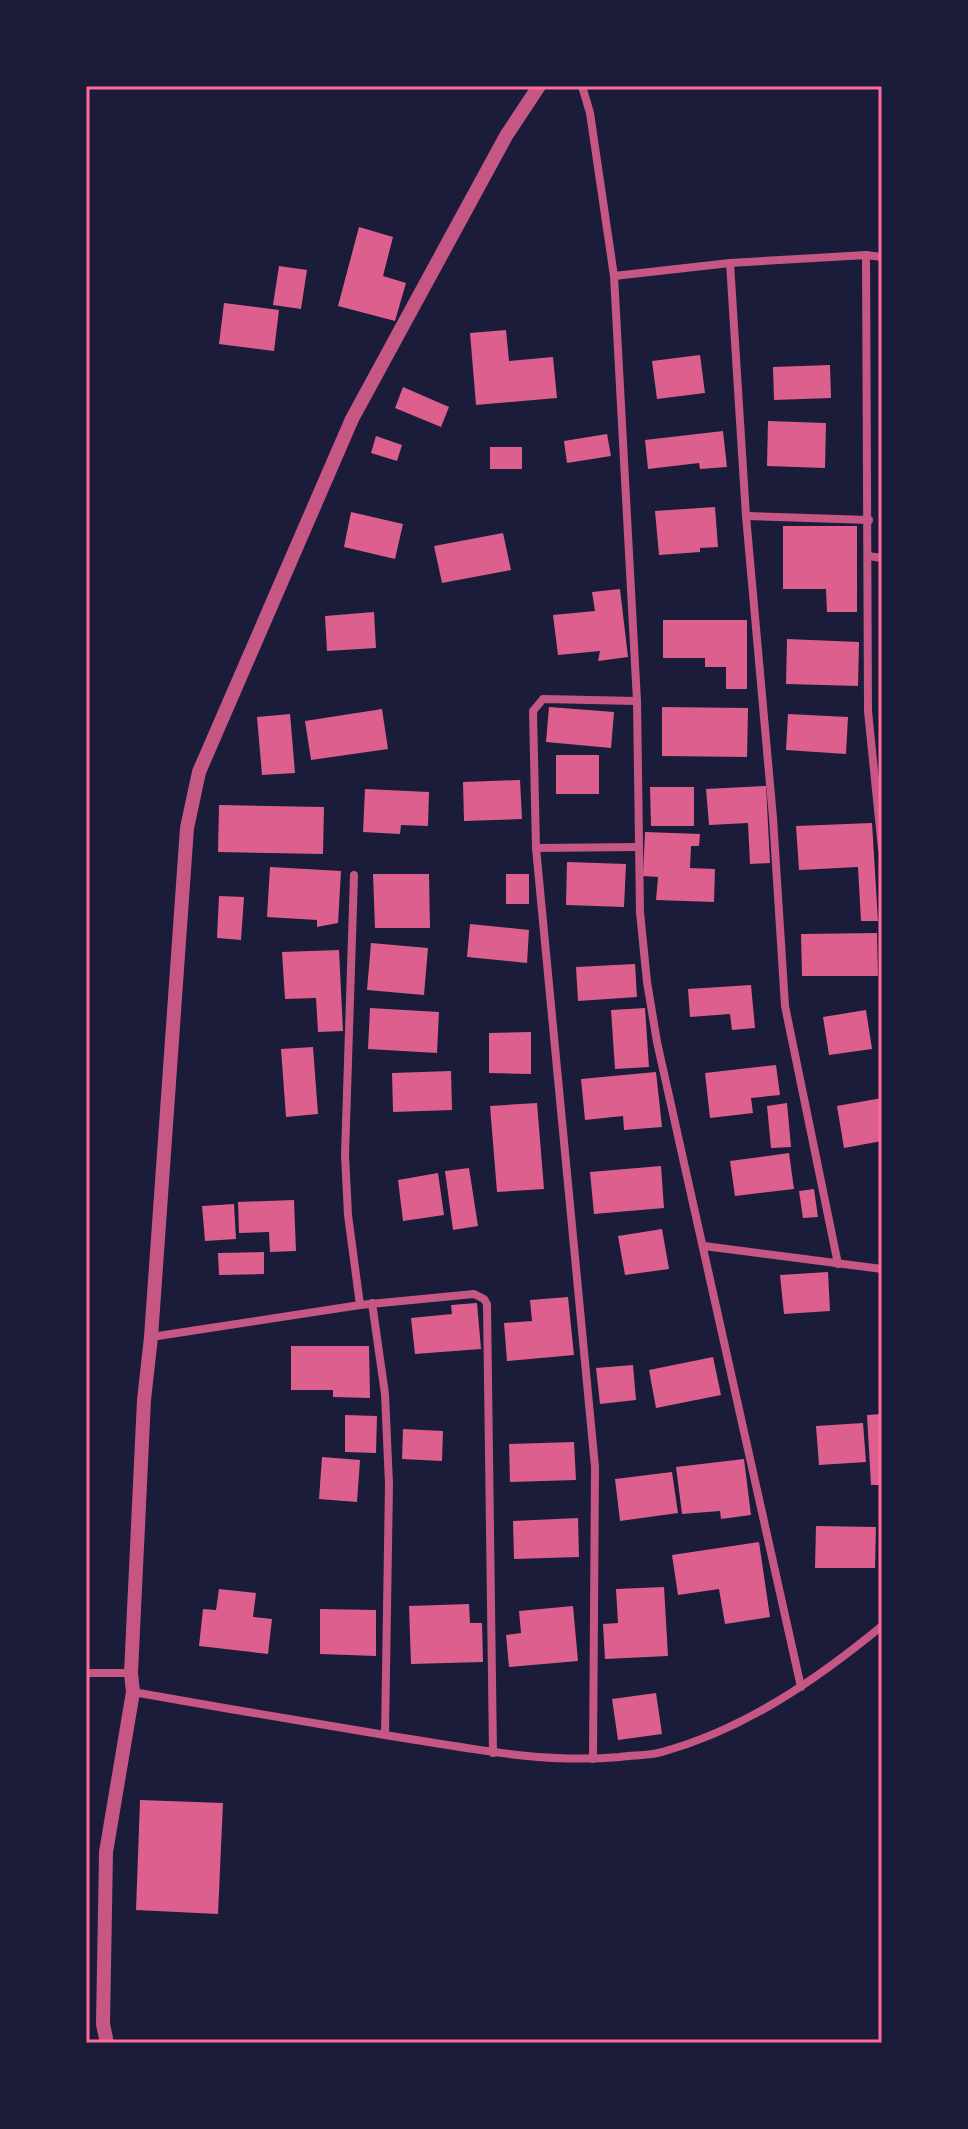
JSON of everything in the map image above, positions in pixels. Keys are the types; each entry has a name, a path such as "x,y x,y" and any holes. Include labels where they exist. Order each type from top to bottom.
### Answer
{"street":[{"path":"107,2043 103,2024 106,1852 133,1692 131,1673 144,1400 187,828 199,772 352,419 506,136 539,86"},
{"path":"582,86 590,113 614,276 637,701 640,912 647,982 657,1042 801,1687"},
{"path":"614,276 730,263 866,255 882,257"},
{"path":"866,255 868,711 882,849"},
{"path":"730,263 746,516 773,818 785,1006 838,1264"},
{"path":"746,516 869,520"},
{"path":"868,556 882,558"},
{"path":"593,1759 595,1467 536,848 533,711 543,699 637,701"},
{"path":"536,848 639,847"},
{"path":"354,875 345,1155 348,1215 360,1305"},
{"path":"704,1246 882,1269"},
{"path":"151,1337 372,1303 474,1294 484,1299 487,1304 493,1753"},
{"path":"372,1303 385,1394 389,1484 385,1735"},
{"path":"133,1692 493,1753 561,1760 593,1759 658,1753 708,1737 760,1712 801,1687 882,1626"},
{"path":"86,1673 131,1673"}],"building":[{"path":"359,227 393,237 383,276 406,283 395,321 338,306"},
{"path":"279,266 307,270 301,309 273,305"},
{"path":"224,303 279,310 274,351 219,344"},
{"path":"506,330 509,361 553,357 557,398 476,405 470,333"},
{"path":"700,355 705,393 657,399 652,361"},
{"path":"830,365 831,398 774,400 773,367"},
{"path":"403,387 449,407 441,427 395,408"},
{"path":"768,421 826,423 825,468 767,466"},
{"path":"723,431 727,467 700,469 699,463 648,469 645,440"},
{"path":"607,434 611,456 567,463 564,441"},
{"path":"376,436 402,445 397,461 371,453"},
{"path":"490,447 522,447 522,469 490,469"},
{"path":"715,507 718,547 700,548 700,552 659,555 655,511"},
{"path":"351,512 403,524 395,559 344,547"},
{"path":"783,526 857,526 857,612 827,612 826,589 783,589"},
{"path":"503,533 511,570 442,583 434,546"},
{"path":"620,589 628,657 598,661 600,651 558,655 553,615 595,611 592,592"},
{"path":"374,612 376,648 327,651 325,616"},
{"path":"663,620 747,620 747,689 726,689 726,667 705,667 705,658 663,658"},
{"path":"787,639 859,642 858,686 786,684"},
{"path":"549,707 614,712 611,748 546,742"},
{"path":"662,707 748,708 747,757 662,756"},
{"path":"382,709 388,749 311,760 305,721"},
{"path":"290,714 295,773 262,775 257,717"},
{"path":"788,714 848,717 846,754 786,750"},
{"path":"556,755 599,755 599,794 556,794"},
{"path":"520,780 522,819 464,821 463,782"},
{"path":"766,786 770,863 750,864 748,823 709,825 706,789"},
{"path":"650,787 694,787 694,826 651,826"},
{"path":"365,789 429,792 428,826 401,825 400,834 363,832"},
{"path":"219,805 324,807 323,854 218,852"},
{"path":"872,823 878,921 861,921 858,867 799,870 796,826"},
{"path":"645,832 700,834 699,846 691,846 690,868 715,869 714,902 656,900 658,877 643,876"},
{"path":"567,862 626,864 624,907 566,905"},
{"path":"270,867 341,871 338,923 317,927 317,920 267,917"},
{"path":"373,874 429,874 430,928 375,928"},
{"path":"506,874 529,874 529,904 506,904"},
{"path":"219,896 244,897 241,940 217,938"},
{"path":"470,924 529,930 527,963 467,957"},
{"path":"877,933 878,976 802,976 801,934"},
{"path":"371,943 428,948 424,995 367,990"},
{"path":"339,950 343,1031 318,1032 316,998 285,999 282,952"},
{"path":"635,964 637,997 578,1001 576,967"},
{"path":"751,985 755,1028 732,1030 730,1014 690,1017 688,989"},
{"path":"370,1008 439,1012 437,1053 368,1049"},
{"path":"645,1008 649,1067 615,1069 611,1010"},
{"path":"866,1010 872,1049 829,1055 823,1017"},
{"path":"531,1032 531,1074 489,1073 489,1033"},
{"path":"313,1047 318,1114 286,1117 281,1049"},
{"path":"776,1065 780,1095 751,1098 753,1113 710,1118 705,1073"},
{"path":"451,1071 452,1110 393,1112 392,1073"},
{"path":"656,1072 662,1127 624,1130 623,1116 585,1120 581,1079"},
{"path":"882,1098 882,1141 844,1148 837,1106"},
{"path":"537,1103 544,1189 497,1192 490,1106"},
{"path":"787,1103 791,1147 771,1148 767,1106"},
{"path":"789,1153 794,1189 735,1196 730,1161"},
{"path":"661,1166 664,1208 594,1214 590,1172"},
{"path":"469,1168 478,1226 453,1230 445,1171"},
{"path":"438,1173 444,1215 403,1221 398,1180"},
{"path":"814,1189 818,1217 803,1218 799,1191"},
{"path":"294,1200 296,1251 270,1252 269,1232 239,1233 238,1202"},
{"path":"234,1204 236,1239 205,1241 202,1206"},
{"path":"662,1229 669,1269 625,1275 618,1236"},
{"path":"264,1252 264,1274 219,1275 218,1253"},
{"path":"828,1272 830,1311 784,1314 780,1275"},
{"path":"568,1297 574,1355 507,1361 504,1323 532,1321 530,1300"},
{"path":"477,1303 481,1349 415,1354 411,1318 452,1314 451,1305"},
{"path":"291,1346 369,1346 370,1398 333,1397 333,1390 291,1390"},
{"path":"713,1357 721,1395 656,1408 649,1370"},
{"path":"633,1365 636,1400 600,1404 596,1368"},
{"path":"882,1414 882,1485 871,1485 867,1415"},
{"path":"345,1415 377,1416 376,1453 345,1452"},
{"path":"863,1423 866,1462 819,1465 816,1426"},
{"path":"403,1429 443,1431 442,1461 402,1459"},
{"path":"574,1442 576,1480 510,1482 509,1444"},
{"path":"322,1457 360,1460 357,1502 319,1499"},
{"path":"744,1459 751,1515 721,1519 720,1511 682,1514 676,1467"},
{"path":"672,1472 678,1513 620,1521 615,1479"},
{"path":"578,1518 579,1557 514,1559 513,1521"},
{"path":"816,1526 876,1527 875,1568 815,1568"},
{"path":"759,1542 770,1617 725,1624 719,1589 678,1595 672,1555"},
{"path":"664,1587 668,1656 605,1659 603,1624 618,1623 616,1589"},
{"path":"219,1589 256,1593 253,1617 272,1619 268,1654 199,1646 203,1609 216,1610"},
{"path":"469,1604 470,1623 482,1623 483,1662 411,1664 409,1606"},
{"path":"573,1606 578,1661 509,1667 506,1635 521,1633 519,1611"},
{"path":"320,1609 376,1610 376,1656 320,1654"},
{"path":"656,1693 662,1734 618,1740 612,1699"},
{"path":"140,1800 223,1803 218,1914 136,1910"}]}
